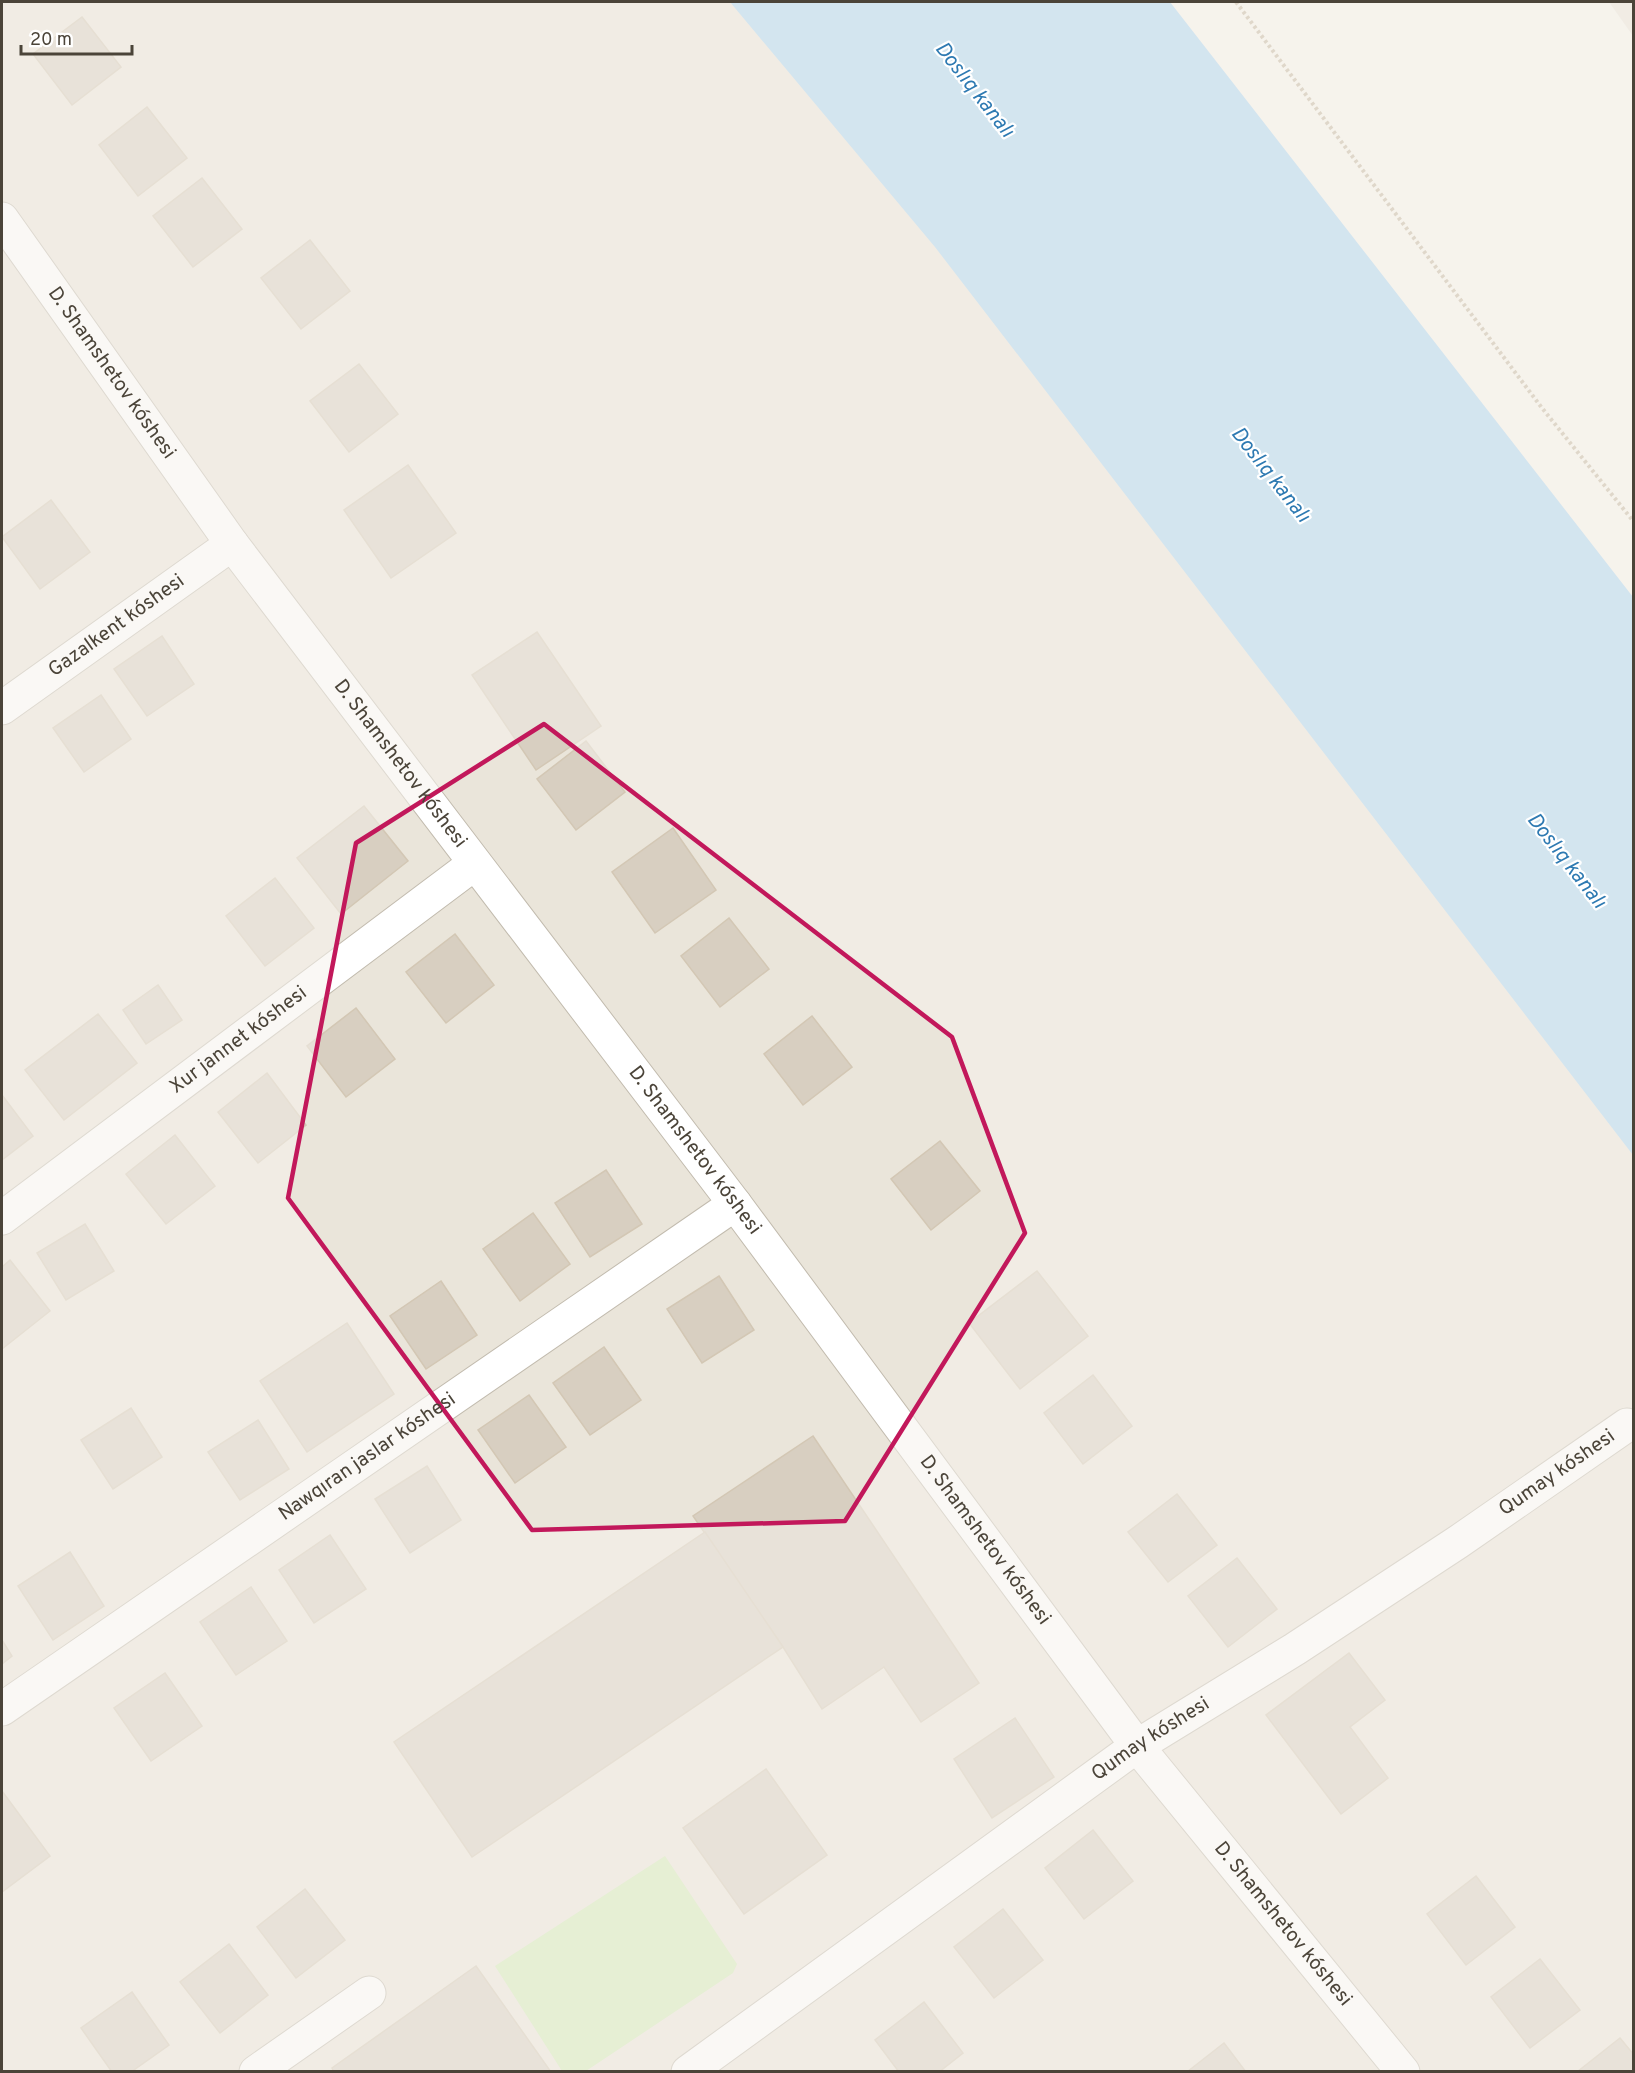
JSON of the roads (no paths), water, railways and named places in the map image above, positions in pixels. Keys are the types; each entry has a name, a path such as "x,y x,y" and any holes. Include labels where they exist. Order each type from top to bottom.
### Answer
{"street":[{"name":"D. Shamshetov kóshesi","path":"2,219 231,544 735,1204 1137,1746 1403,2072"},
{"name":"Gazalkent kóshesi","path":"2,708 231,544"},
{"name":"Xur jannet kóshesi","path":"2,1218 474,864"},
{"name":"Nawqıran jaslar kóshesi","path":"2,1709 735,1204"},
{"name":"Qumay kóshesi","path":"688,2072 1137,1746 1362,1605 1627,1425"},
{"path":"256,2072 369,1993"}],"water":[{"name":"Doslıq kanalı","path":"730,2 1170,2 1633,597 1633,1155 935,247"}]}
